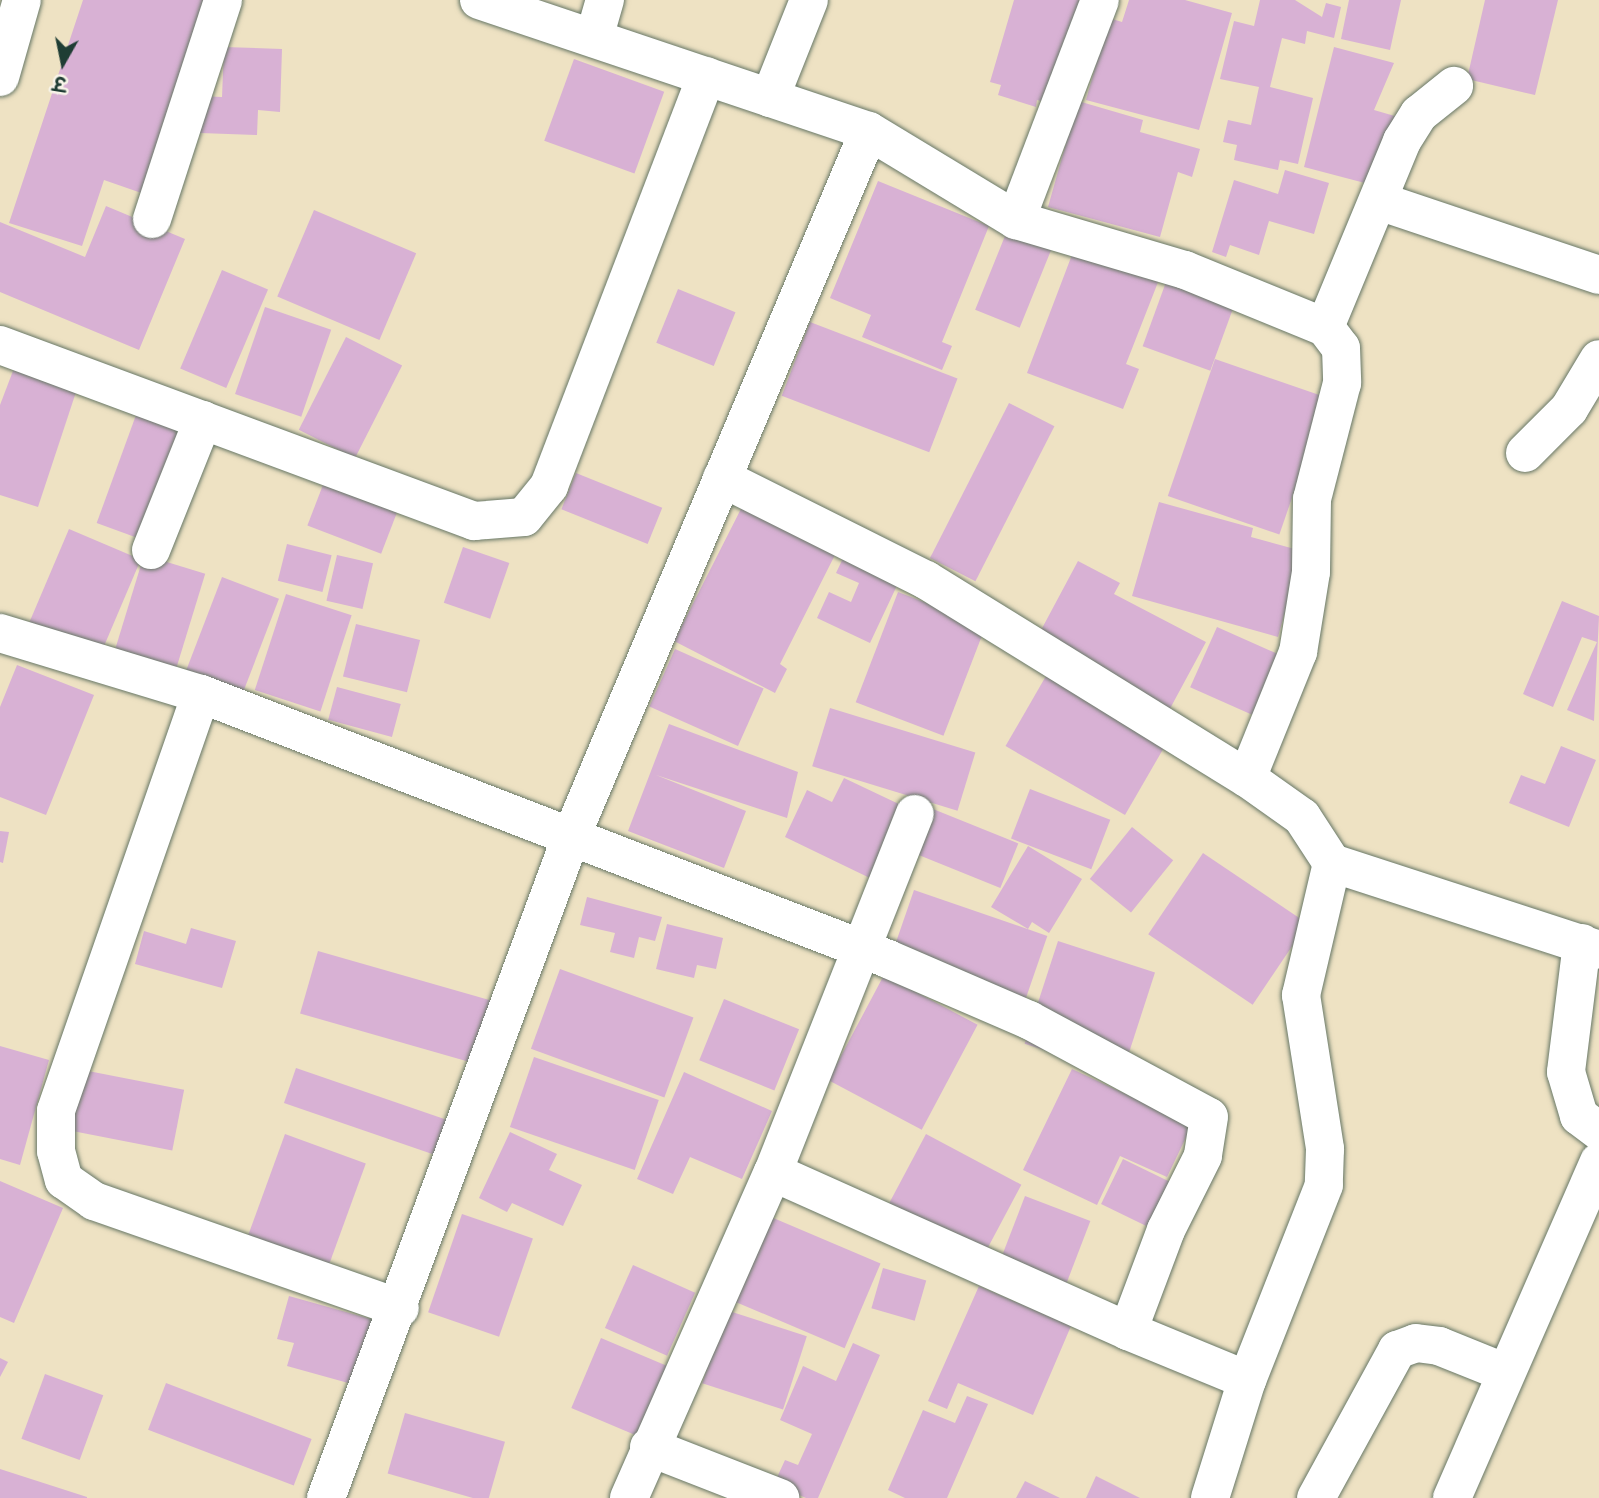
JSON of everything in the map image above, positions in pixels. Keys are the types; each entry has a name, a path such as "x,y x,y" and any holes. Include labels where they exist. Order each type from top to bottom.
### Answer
{"street":[{"path":"0,77 22,0"},
{"path":"152,219 223,0"},
{"path":"479,0 869,131 1016,220 1185,270 1325,327 1341,348 1342,383 1312,499 1311,572 1298,652 1247,778"},
{"path":"594,38 605,0"},
{"path":"769,98 809,0"},
{"path":"1016,220 1100,0"},
{"path":"0,345 474,521 524,517 549,486 706,76"},
{"path":"1325,327 1378,201 1419,114 1454,86"},
{"path":"327,1498 400,1308 571,837 869,131"},
{"path":"1378,201 1599,275"},
{"path":"1525,453 1569,409 1595,372"},
{"path":"152,550 203,420"},
{"path":"722,478 926,580 1247,778 1302,817 1332,863 1590,947 1566,1072 1579,1116 1599,1131"},
{"path":"0,632 201,694 862,948 1029,1020 1209,1117 1203,1156 1166,1230 1128,1331"},
{"path":"201,694 56,1111 56,1151 64,1180 93,1201 400,1308"},
{"path":"629,1498 649,1447 773,1172 915,814"},
{"path":"1210,1498 1247,1380 1324,1185 1325,1149 1301,995 1332,863"},
{"path":"1452,1498 1599,1162"},
{"path":"773,1172 1128,1331 1247,1380"},
{"path":"1317,1498 1397,1350 1416,1343 1439,1346 1506,1373"},
{"path":"649,1447 780,1498"}],"building":[{"path":"83,0 215,0 150,196 104,180 82,246 9,223"},
{"path":"1014,0 1083,0 1052,104 1037,100 1036,107 998,95 1001,85 990,82"},
{"path":"1129,0 1185,0 1232,13 1199,130 1086,100 1109,18 1122,22"},
{"path":"1260,0 1295,0 1322,17 1326,3 1341,7 1334,38 1307,31 1305,44 1282,38 1270,87 1313,98 1298,164 1280,160 1278,170 1234,160 1237,145 1223,142 1228,120 1251,125 1259,87 1220,79 1234,21 1254,26"},
{"path":"1349,0 1401,0 1390,50 1341,39"},
{"path":"1485,0 1558,0 1535,95 1467,79"},
{"path":"224,47 282,49 280,112 258,110 257,135 200,133 201,96 222,97"},
{"path":"1334,47 1394,63 1374,110 1398,117 1380,187 1304,167"},
{"path":"574,59 664,92 634,174 544,141"},
{"path":"1078,101 1143,120 1140,132 1200,149 1192,177 1178,172 1160,237 1048,207"},
{"path":"1285,170 1329,183 1314,234 1269,221 1259,255 1230,245 1226,257 1212,252 1234,180 1278,194"},
{"path":"878,181 989,226 942,342 952,346 942,370 862,337 871,315 830,298"},
{"path":"106,206 185,239 139,350 0,292 0,222 85,257"},
{"path":"314,210 416,253 379,340 277,297"},
{"path":"1007,231 1052,249 1020,328 975,310"},
{"path":"1078,239 1162,272 1126,364 1139,369 1123,409 1027,373"},
{"path":"222,270 268,290 226,388 180,368"},
{"path":"1170,271 1238,296 1210,371 1143,346"},
{"path":"678,289 735,312 714,366 656,343"},
{"path":"265,307 331,330 301,417 235,394"},
{"path":"810,322 958,379 929,452 782,396"},
{"path":"346,337 402,366 355,458 299,430"},
{"path":"1215,359 1327,397 1279,535 1168,496"},
{"path":"16,363 78,386 38,507 0,495 0,405"},
{"path":"1009,403 1054,426 975,581 930,558"},
{"path":"136,415 189,434 149,542 97,523"},
{"path":"576,473 662,508 648,544 561,509"},
{"path":"326,477 400,505 381,554 307,526"},
{"path":"747,497 841,543 780,664 787,669 775,693 674,641"},
{"path":"1159,502 1253,528 1251,537 1302,551 1278,637 1132,596"},
{"path":"69,529 141,559 99,657 28,627"},
{"path":"287,544 332,555 322,592 278,581"},
{"path":"463,547 509,563 490,619 444,603"},
{"path":"846,552 901,577 870,643 817,618 829,592 851,602 859,583 836,573"},
{"path":"144,555 205,574 172,681 111,662"},
{"path":"337,555 373,563 362,609 326,601"},
{"path":"1078,561 1120,583 1114,594 1206,642 1166,716 1032,647"},
{"path":"222,577 279,599 242,695 185,673"},
{"path":"898,592 986,626 943,736 856,702"},
{"path":"286,594 352,615 320,711 255,690"},
{"path":"1562,601 1599,616 1594,721 1567,710 1597,642 1582,637 1553,707 1523,694"},
{"path":"356,624 420,640 407,692 343,676"},
{"path":"1217,627 1287,658 1260,719 1190,687"},
{"path":"675,649 764,688 738,746 649,707"},
{"path":"17,665 94,695 46,815 0,797 0,707"},
{"path":"1050,669 1170,738 1125,815 1006,746"},
{"path":"337,687 401,704 392,737 328,720"},
{"path":"830,708 975,752 958,811 812,766"},
{"path":"669,724 798,772 787,818 656,775 746,811 724,868 628,831"},
{"path":"1561,746 1596,760 1569,827 1509,803 1521,775 1545,784"},
{"path":"844,778 903,806 876,881 785,837 807,790 832,802"},
{"path":"1030,789 1110,820 1091,869 1011,838"},
{"path":"933,809 1018,843 1000,888 915,854"},
{"path":"1132,827 1173,860 1131,912 1090,879"},
{"path":"0,831 9,832 3,863 0,862"},
{"path":"1028,846 1082,879 1049,933 1032,922 1028,929 991,907"},
{"path":"1203,853 1307,923 1253,1005 1148,934"},
{"path":"914,890 1047,936 1020,1016 886,970"},
{"path":"587,897 662,917 655,941 639,937 634,958 610,952 615,933 580,925"},
{"path":"667,924 723,938 716,969 697,965 694,978 656,969"},
{"path":"191,928 236,941 222,988 135,964 144,931 186,944"},
{"path":"1058,941 1155,973 1122,1075 1025,1044"},
{"path":"318,951 501,1003 483,1066 300,1013"},
{"path":"560,969 693,1018 664,1097 531,1049"},
{"path":"884,975 978,1025 922,1130 828,1080"},
{"path":"724,999 799,1029 774,1091 699,1060"},
{"path":"0,1046 49,1060 20,1165 0,1159"},
{"path":"534,1057 659,1100 635,1170 510,1127"},
{"path":"296,1068 460,1124 448,1159 284,1103"},
{"path":"1072,1069 1192,1125 1167,1177 1120,1156 1097,1205 1023,1170"},
{"path":"83,1070 184,1090 172,1151 71,1131"},
{"path":"684,1072 772,1111 742,1179 690,1157 673,1194 637,1179"},
{"path":"510,1132 557,1154 549,1170 582,1185 563,1226 512,1203 507,1212 479,1198"},
{"path":"285,1134 366,1163 329,1265 248,1235"},
{"path":"926,1134 1021,1185 980,1263 884,1213"},
{"path":"1123,1159 1177,1185 1155,1230 1101,1204"},
{"path":"0,1181 63,1208 14,1323 0,1317"},
{"path":"1025,1196 1090,1221 1067,1283 1001,1258"},
{"path":"462,1214 533,1238 499,1337 428,1312"},
{"path":"771,1217 881,1263 845,1348 735,1302"},
{"path":"633,1265 695,1293 667,1356 605,1328"},
{"path":"883,1268 926,1280 915,1321 871,1308"},
{"path":"979,1286 1071,1326 1033,1415 958,1383 947,1409 928,1401"},
{"path":"289,1296 378,1321 359,1386 287,1366 294,1343 277,1339"},
{"path":"726,1310 807,1336 783,1409 702,1383"},
{"path":"601,1338 674,1369 644,1439 571,1408"},
{"path":"853,1343 880,1355 818,1498 806,1498 774,1484 785,1460 798,1465 812,1434 780,1420 803,1366 836,1381"},
{"path":"0,1358 8,1362 0,1377"},
{"path":"45,1374 103,1395 80,1460 21,1439"},
{"path":"166,1383 312,1439 294,1486 148,1430"},
{"path":"967,1396 988,1404 947,1498 905,1498 888,1490 923,1410 955,1423"},
{"path":"405,1413 505,1442 489,1498 473,1498 388,1474"},
{"path":"0,1469 87,1497 87,1498 0,1498"},
{"path":"1096,1476 1140,1498 1086,1498"},
{"path":"1025,1481 1060,1498 1016,1498"}]}
